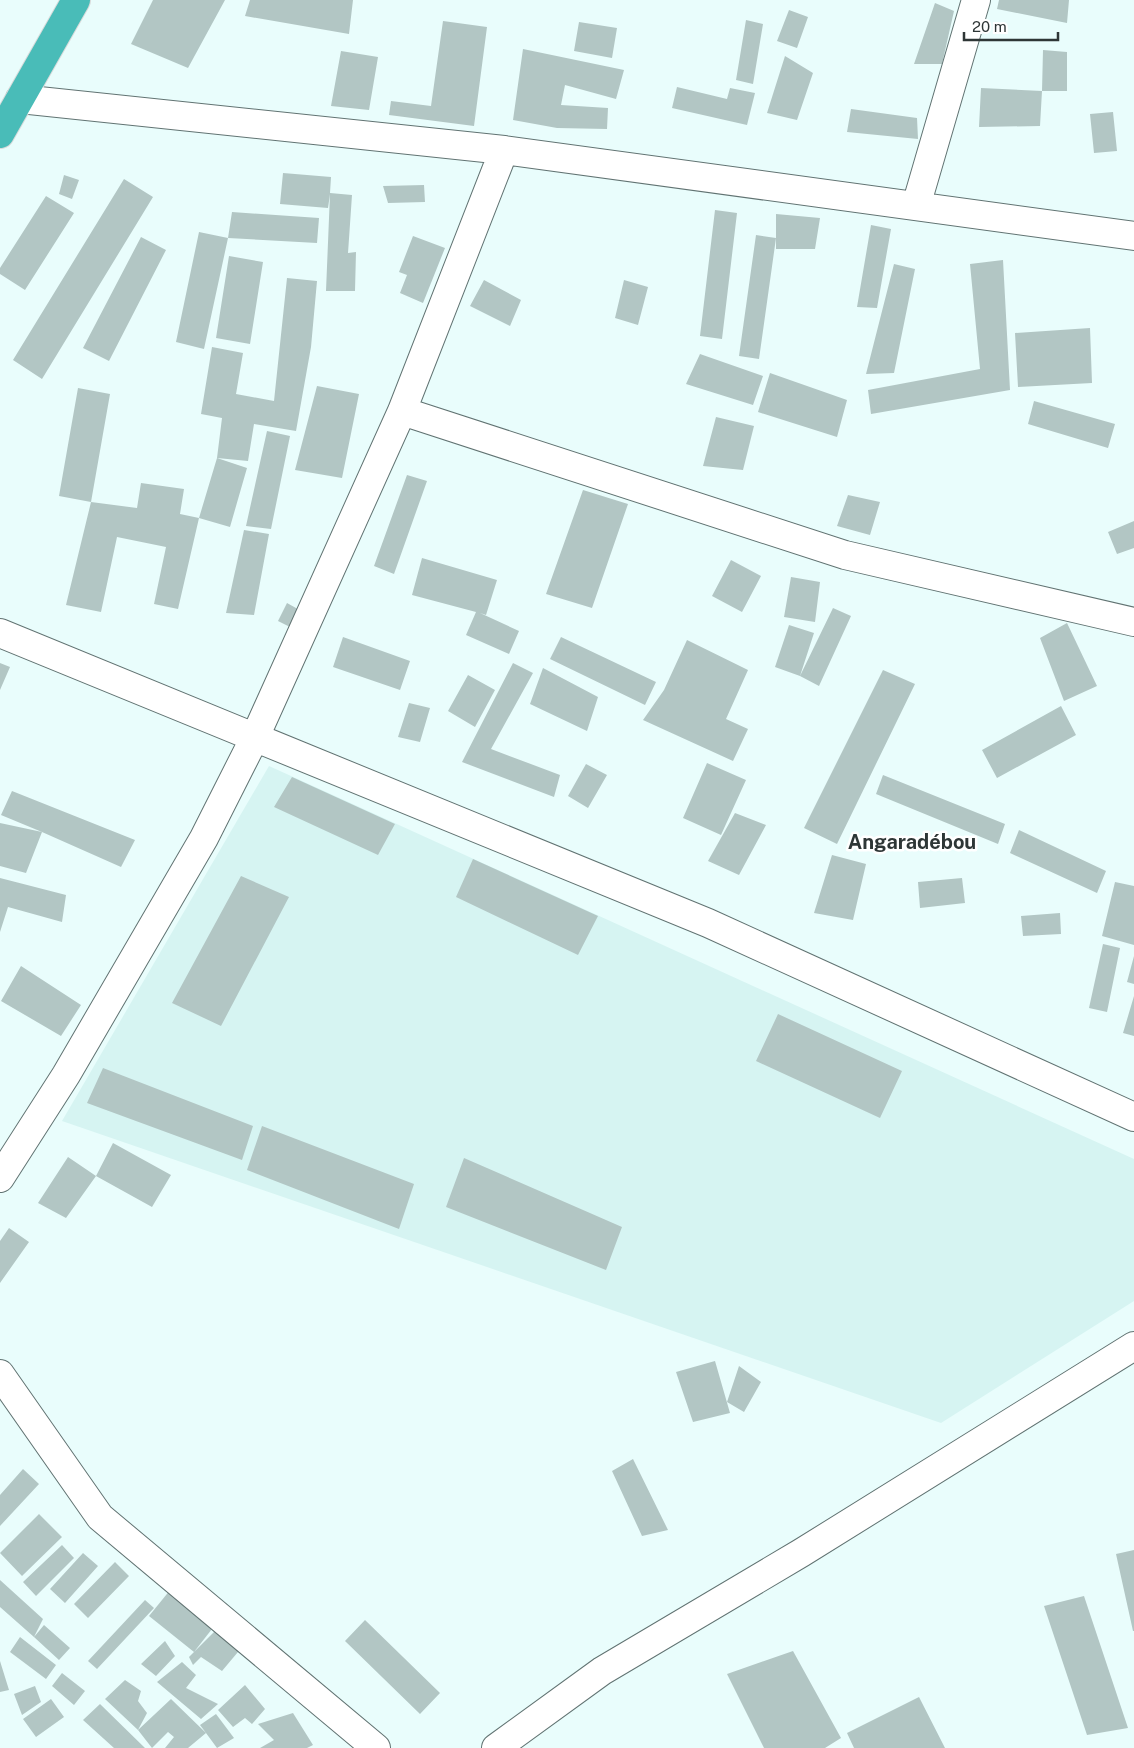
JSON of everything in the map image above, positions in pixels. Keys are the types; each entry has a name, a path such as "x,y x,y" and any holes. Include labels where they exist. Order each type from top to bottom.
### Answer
{"highway":[{"path":"0,134 76,0"}],"street":[{"path":"916,206 976,0"},
{"path":"20,99 504,150 1134,236"},
{"path":"0,1178 71,1067 204,838 255,737 402,411 504,150"},
{"path":"402,411 845,555 1134,622"},
{"path":"0,633 708,924 1134,1116"},
{"path":"496,1748 602,1671 801,1554 1134,1346"},
{"path":"0,1374 100,1517 376,1748"}],"shaded area":[{"path":"269,766 1134,1159 1134,1301 941,1423 62,1121"}],"building":[{"path":"153,0 225,0 188,68 131,44"},
{"path":"250,0 353,0 349,34 245,16"},
{"path":"999,0 1069,0 1067,23 997,9"},
{"path":"935,3 954,11 942,64 914,64"},
{"path":"789,10 808,17 797,48 777,41"},
{"path":"746,20 763,24 753,84 736,80"},
{"path":"443,21 487,27 474,126 389,115 391,101 431,106"},
{"path":"579,22 617,28 612,58 574,51"},
{"path":"523,49 624,70 616,99 565,85 561,105 608,108 607,129 557,128 513,120"},
{"path":"1043,50 1067,52 1067,91 1042,91"},
{"path":"341,51 378,57 369,110 331,106"},
{"path":"785,56 813,73 797,120 767,113"},
{"path":"677,87 727,99 730,88 755,93 747,125 672,108"},
{"path":"981,88 1042,91 1040,126 979,127"},
{"path":"851,109 917,118 918,139 847,132"},
{"path":"1113,112 1117,151 1094,153 1090,114"},
{"path":"283,173 331,177 330,193 352,195 348,253 356,252 355,291 326,291 330,194 328,208 280,204"},
{"path":"64,175 79,180 72,199 59,194"},
{"path":"124,179 153,197 42,379 13,360"},
{"path":"424,185 425,202 388,203 383,186"},
{"path":"46,196 74,213 25,290 0,274 0,268"},
{"path":"715,210 737,213 722,339 700,336"},
{"path":"232,212 319,218 317,243 228,238"},
{"path":"776,214 820,218 815,249 776,249"},
{"path":"871,225 891,229 877,308 857,307"},
{"path":"199,232 228,238 204,349 176,342"},
{"path":"756,235 776,238 759,359 739,356"},
{"path":"413,236 445,248 423,303 400,293 407,275 399,272"},
{"path":"141,237 166,250 109,361 83,348"},
{"path":"229,256 263,262 250,344 216,338"},
{"path":"1003,260 1010,390 871,414 868,390 980,369 970,264"},
{"path":"894,264 915,269 894,373 866,374"},
{"path":"287,278 317,281 311,347 296,431 254,424 248,461 217,458 222,418 201,414 212,347 243,353 236,394 274,401"},
{"path":"484,280 521,300 510,326 470,306"},
{"path":"624,280 648,287 638,325 615,318"},
{"path":"1090,328 1092,383 1018,387 1015,333"},
{"path":"700,354 763,376 753,405 686,384"},
{"path":"770,373 847,400 837,437 758,412"},
{"path":"317,386 359,394 342,478 295,470"},
{"path":"78,388 110,394 91,502 59,496"},
{"path":"1034,401 1115,424 1108,448 1028,424"},
{"path":"716,417 754,426 743,470 703,466"},
{"path":"267,431 290,436 271,529 246,526"},
{"path":"217,458 247,468 230,527 199,518"},
{"path":"407,475 427,481 394,574 374,566"},
{"path":"141,483 184,489 180,514 199,518 178,609 154,604 166,547 117,537 101,612 66,605 91,502 137,508"},
{"path":"583,490 628,504 592,608 546,594"},
{"path":"848,495 880,502 870,535 837,526"},
{"path":"1134,521 1134,548 1117,554 1108,532"},
{"path":"244,530 269,534 254,615 226,613"},
{"path":"422,558 497,580 486,615 480,613 519,631 509,654 466,635 476,612 412,595"},
{"path":"731,560 761,576 742,612 712,596"},
{"path":"791,577 820,582 815,622 784,617"},
{"path":"287,603 305,613 296,630 278,621"},
{"path":"833,608 851,616 819,686 800,676"},
{"path":"1067,623 1097,686 1064,701 1040,638"},
{"path":"789,625 814,633 800,676 775,667"},
{"path":"343,637 410,661 400,690 333,667"},
{"path":"561,637 656,682 645,705 550,659"},
{"path":"687,640 748,670 726,719 748,729 733,761 643,720 664,690"},
{"path":"0,663 10,667 0,690"},
{"path":"513,663 533,673 491,749 560,775 554,797 462,762"},
{"path":"543,668 598,697 587,731 530,704"},
{"path":"883,670 915,684 837,844 804,828"},
{"path":"468,675 495,690 475,727 448,711"},
{"path":"409,703 430,708 420,742 398,737"},
{"path":"1061,706 1076,735 997,778 982,750"},
{"path":"707,763 746,780 721,835 683,818"},
{"path":"586,764 607,775 588,808 568,796"},
{"path":"883,775 1005,824 998,844 876,794"},
{"path":"292,777 395,824 378,855 274,807"},
{"path":"12,791 135,840 121,867 1,815"},
{"path":"735,813 766,825 739,875 708,861"},
{"path":"0,823 42,832 26,873 0,866"},
{"path":"1019,830 1106,871 1097,893 1010,853"},
{"path":"832,855 866,864 853,920 814,913"},
{"path":"473,859 598,916 578,955 456,897"},
{"path":"241,876 289,897 221,1026 172,1003"},
{"path":"0,878 66,895 62,922 8,907 0,932"},
{"path":"962,878 965,903 920,908 918,882"},
{"path":"1115,882 1134,886 1134,945 1102,936"},
{"path":"1060,913 1061,934 1023,936 1021,916"},
{"path":"1103,944 1120,948 1107,1012 1089,1008"},
{"path":"1134,956 1134,984 1127,982"},
{"path":"21,966 81,1005 61,1036 1,1001"},
{"path":"1134,996 1134,1036 1123,1033"},
{"path":"778,1014 902,1071 880,1118 756,1061"},
{"path":"103,1068 253,1126 242,1160 87,1103"},
{"path":"262,1126 414,1184 399,1229 247,1170"},
{"path":"113,1143 171,1175 152,1207 96,1176"},
{"path":"68,1157 96,1176 66,1218 38,1203"},
{"path":"464,1158 622,1227 606,1270 446,1207"},
{"path":"9,1228 29,1242 0,1283 0,1241"},
{"path":"715,1361 730,1413 693,1422 676,1372"},
{"path":"739,1366 761,1382 744,1412 727,1402"},
{"path":"633,1459 668,1530 642,1536 612,1471"},
{"path":"23,1469 39,1484 0,1526 0,1495"},
{"path":"39,1514 62,1537 22,1576 0,1553"},
{"path":"62,1545 74,1558 36,1596 23,1582"},
{"path":"1134,1550 1134,1631 1133,1631 1116,1554"},
{"path":"83,1553 98,1566 65,1603 50,1589"},
{"path":"115,1562 129,1576 88,1618 74,1604"},
{"path":"0,1580 43,1619 34,1637 0,1607"},
{"path":"175,1584 219,1620 194,1652 149,1616"},
{"path":"1084,1596 1128,1728 1087,1735 1044,1606"},
{"path":"145,1600 154,1608 97,1669 88,1661"},
{"path":"365,1620 440,1693 420,1714 345,1641"},
{"path":"44,1625 70,1648 59,1660 34,1637"},
{"path":"220,1626 243,1646 222,1671 201,1657 193,1665 189,1657"},
{"path":"20,1637 56,1665 46,1679 10,1652"},
{"path":"165,1641 175,1656 156,1676 141,1664"},
{"path":"793,1651 841,1738 825,1748 764,1748 727,1674"},
{"path":"0,1661 9,1690 0,1692"},
{"path":"182,1662 196,1675 186,1688 218,1704 201,1719 157,1682"},
{"path":"62,1673 85,1691 74,1705 52,1686"},
{"path":"125,1680 141,1691 138,1701 147,1713 138,1730 105,1699"},
{"path":"245,1685 265,1709 252,1724 245,1718 233,1727 218,1710"},
{"path":"35,1686 41,1702 22,1715 14,1694"},
{"path":"919,1697 945,1748 854,1748 847,1733"},
{"path":"51,1699 64,1717 36,1737 23,1719"},
{"path":"171,1699 206,1733 188,1748 165,1748 174,1737 168,1732 152,1748 138,1730"},
{"path":"100,1704 145,1748 114,1748 83,1720"},
{"path":"293,1713 313,1745 307,1748 260,1748 274,1740 258,1724"},
{"path":"216,1714 234,1738 217,1748 200,1725"}],"district":[{"name":"Angaradébou","path":"912,842"}]}
